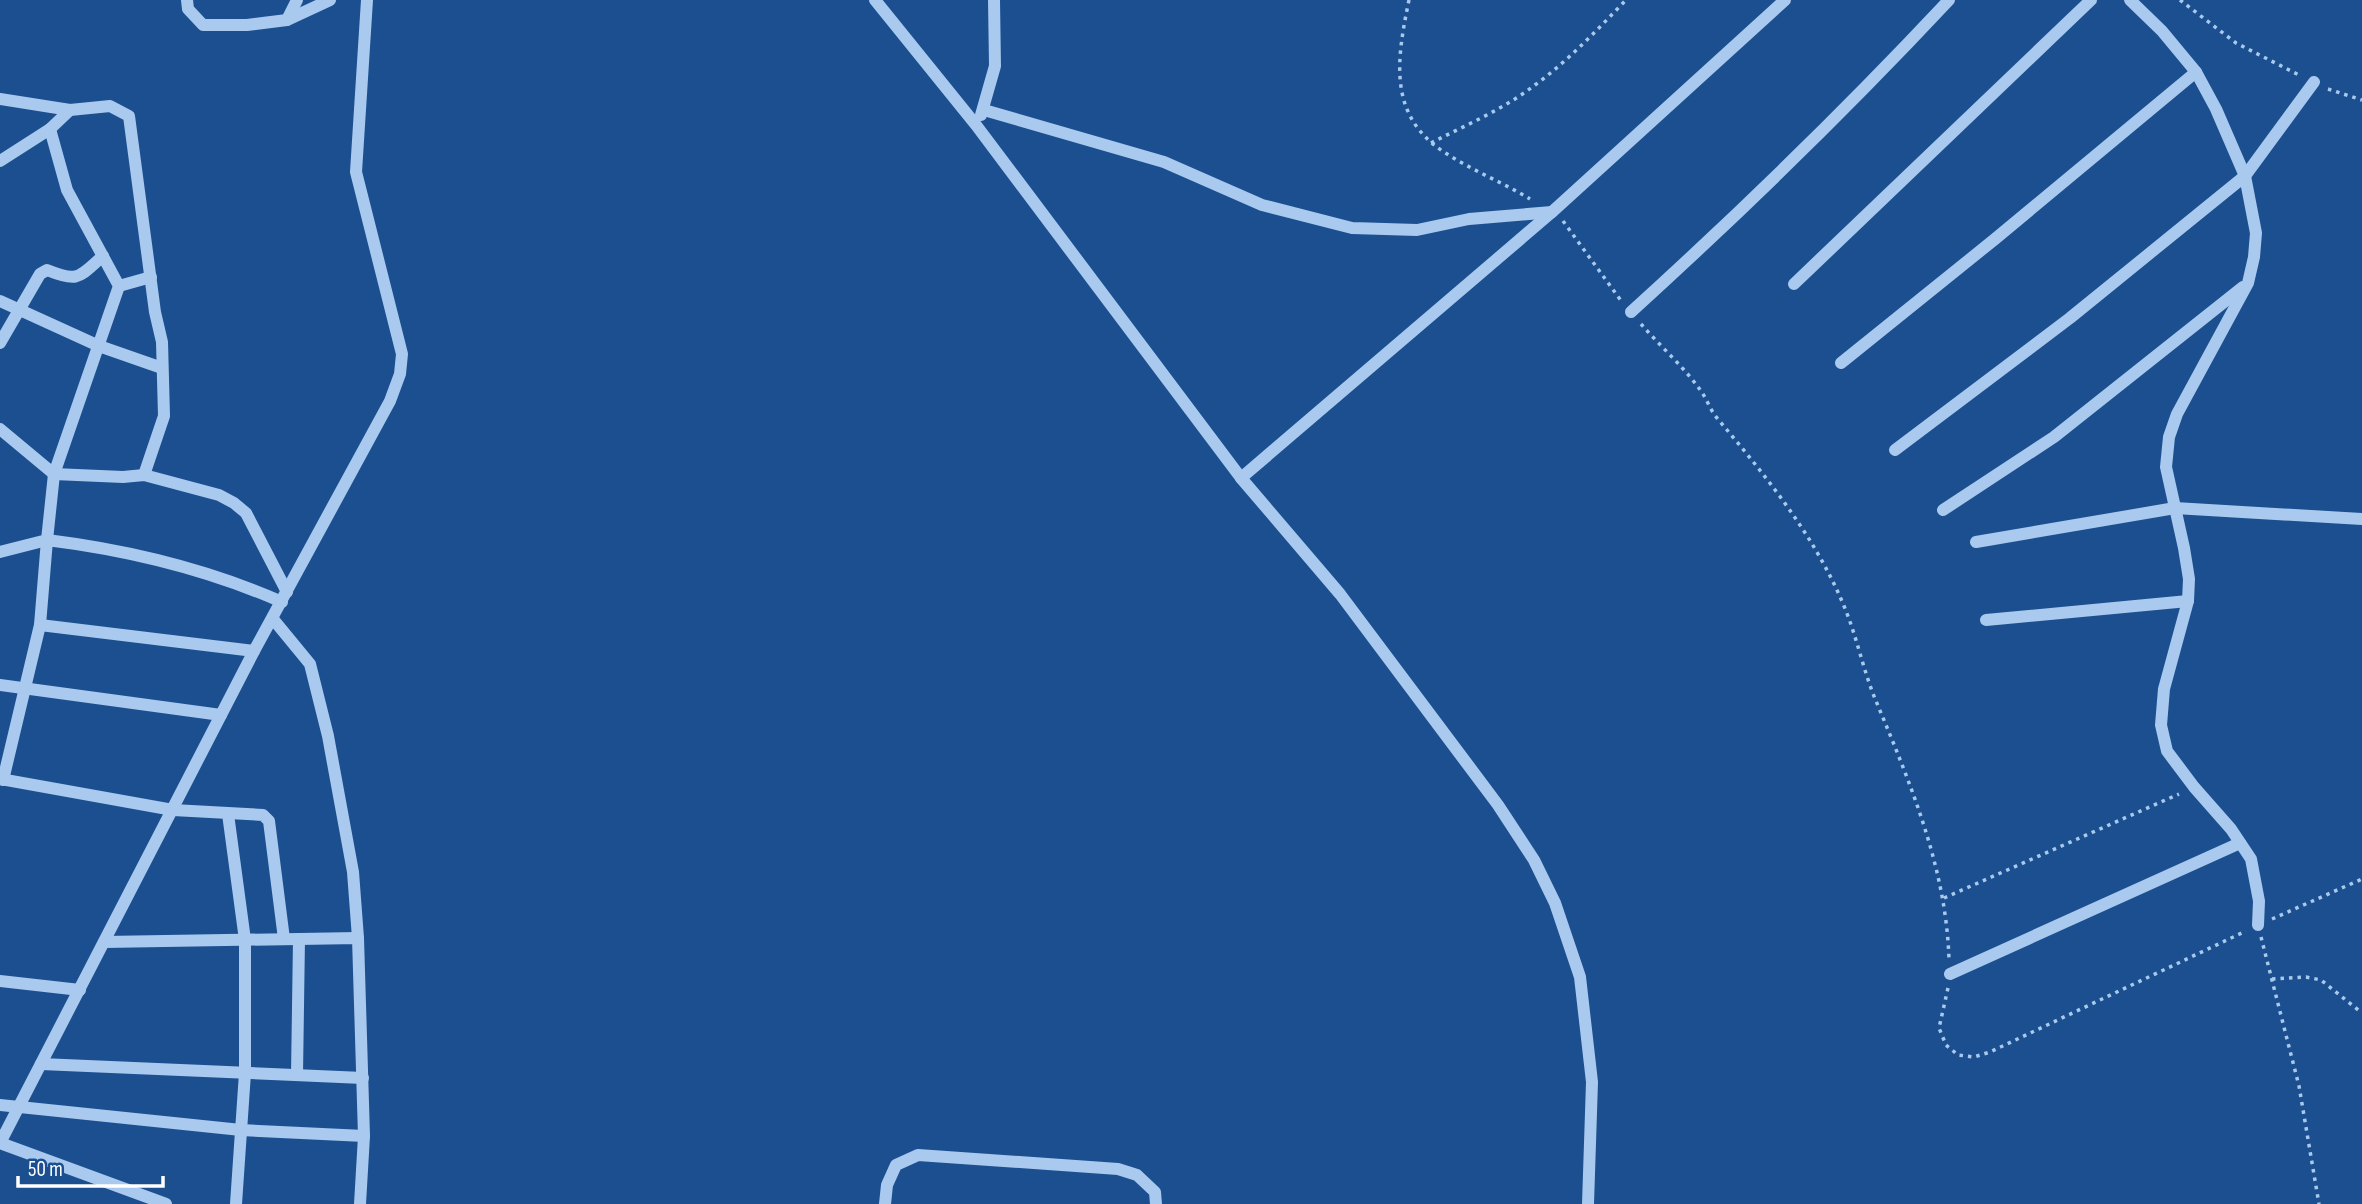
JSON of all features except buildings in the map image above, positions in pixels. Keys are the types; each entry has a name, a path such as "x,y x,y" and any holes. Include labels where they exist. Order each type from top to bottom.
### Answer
{"street":[{"path":"187,0 188,9 203,25 247,25 287,20 330,0"},
{"path":"287,20 297,0"},
{"path":"166,1204 0,1143 254,651 390,401 400,374 402,354 356,172 367,0"},
{"path":"875,0 976,125 1241,478 1340,594 1457,749 1534,860 1550,893 1580,977 1592,1082 1588,1204"},
{"path":"976,125 984,110 995,66 994,0"},
{"path":"1241,478 1552,212 1785,0"},
{"path":"1631,312 1710,241 1839,114 1949,0"},
{"path":"1794,284 2091,0"},
{"path":"2130,0 2162,31 2196,72 2216,109 2245,176 2256,233 2248,283 2173,426 2166,467 2189,579 2188,601 2164,689 2161,726 2168,751 2194,787 2216,810 2251,859 2259,901 2258,925"},
{"path":"1841,363 2196,72"},
{"path":"1895,450 2070,318 2245,176 2314,82"},
{"path":"0,99 70,110 110,106 129,116 162,342 164,416 144,475"},
{"path":"0,161 50,129 70,110"},
{"path":"984,110 1164,162 1262,205 1352,228 1417,230 1469,219 1552,212"},
{"path":"50,129 67,190 118,286 54,474 40,625 26,690 1,780 173,810 258,814 269,821 284,939"},
{"path":"0,343 40,274 47,270 68,279 80,276 103,256"},
{"path":"118,286 151,277"},
{"path":"1943,510 2054,437 2248,283"},
{"path":"0,301 99,345 162,368"},
{"path":"0,429 54,474 123,477 144,475 195,487 234,503 246,513 284,597"},
{"path":"1976,542 2175,508 2362,519"},
{"path":"0,552 47,540 88,545 180,566 284,597"},
{"path":"1986,620 2188,601"},
{"path":"273,619 310,664 328,736 353,872 363,1078 364,1136 360,1204"},
{"path":"40,625 254,651"},
{"path":"0,685 222,715"},
{"path":"228,814 245,940 245,1073 236,1204"},
{"path":"1950,974 2240,843"},
{"path":"104,942 358,938"},
{"path":"297,1075 299,939"},
{"path":"0,981 80,990"},
{"path":"41,1064 363,1078"},
{"path":"0,1105 241,1130 364,1136"},
{"path":"885,1204 887,1185 896,1165 918,1155 1118,1169 1137,1175 1156,1192 1156,1204"}],"path":[{"path":"1409,0 1400,52 1402,92 1406,112 1415,127 1445,154 1552,212 1573,233 1612,291 1700,390 1714,414 1754,461 1822,561 1844,605 1875,698 1913,793 1944,898 1950,974 1940,1028 1946,1045 1958,1055 1974,1057 1990,1052 2258,925 2362,879"},
{"path":"1431,143 1512,101 1534,86 1568,59 1626,0"},
{"path":"2180,0 2236,43 2335,92 2362,100"},
{"path":"1944,898 2194,787"},
{"path":"2258,925 2299,1086 2319,1204"},
{"path":"2272,979 2306,977 2320,980 2362,1013"}]}
